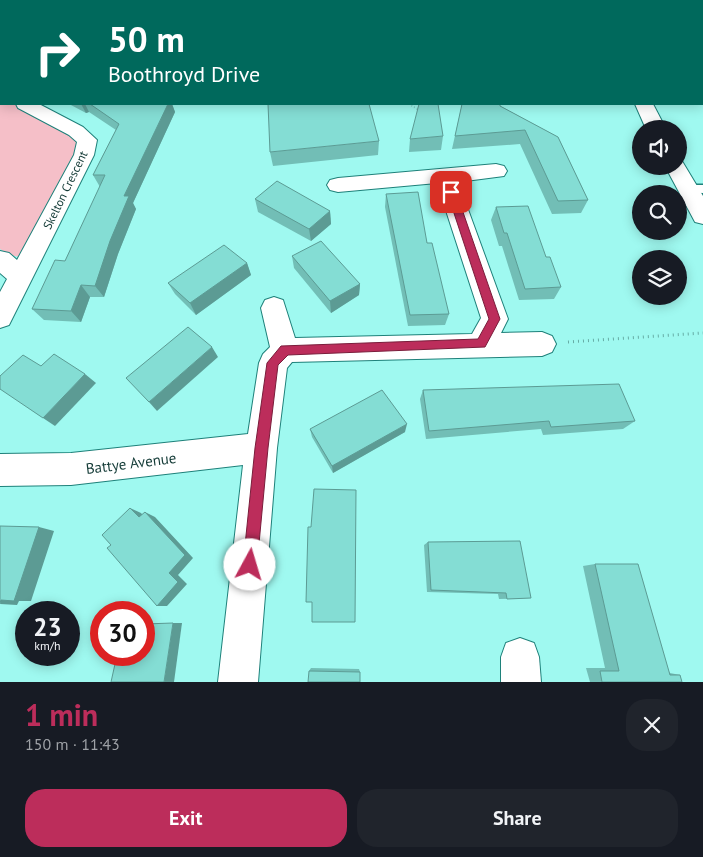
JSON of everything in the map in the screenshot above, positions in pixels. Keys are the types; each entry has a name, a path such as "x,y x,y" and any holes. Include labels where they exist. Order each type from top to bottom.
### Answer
{"street":[{"name":"Skelton Crescent","path":"0,316 84,155 87,140 76,130 27,105"},
{"path":"644,105 652,120"},
{"path":"338,185 445,174 496,171"},
{"path":"445,174 495,319 481,344"},
{"path":"683,175 695,189 703,216"},
{"path":"0,260 21,276"},
{"path":"274,308 285,350"},
{"path":"238,682 262,448 273,363 285,350 542,344"},
{"name":"Battye Avenue","path":"0,470 71,469 262,448"}],"path":[{"path":"410,105 423,112"},
{"path":"542,344 703,333"}],"shaded area":[{"path":"0,105 16,105 79,140 81,148 21,257 9,255 0,249"}],"building":[{"path":"91,105 168,105 124,196 129,196 110,241 95,286 81,285 71,311 32,309 55,260 65,261 105,175 93,175 119,124"},
{"path":"268,105 369,105 379,141 270,152"},
{"path":"419,105 438,105 443,136 410,139"},
{"path":"462,105 500,105 558,137 588,200 558,201 525,130 455,136"},
{"path":"277,181 330,211 309,229 255,199"},
{"path":"418,192 427,243 432,243 449,314 410,315 386,194"},
{"path":"528,206 546,257 550,257 561,287 525,289 507,233 504,233 496,207"},
{"path":"321,241 360,284 330,301 292,256"},
{"path":"224,245 247,263 190,303 168,283"},
{"path":"188,327 212,347 149,402 126,378"},
{"path":"54,354 85,374 43,418 0,389 0,376 23,355 41,366"},
{"path":"619,384 635,421 551,427 549,421 429,431 423,390"},
{"path":"382,390 407,424 332,466 310,429"},
{"path":"314,489 356,490 355,622 312,622 312,602 306,602 308,527 311,527"},
{"path":"130,508 139,517 145,512 185,555 169,573 178,582 157,606 155,601 153,601 107,548 111,545 102,535"},
{"path":"0,526 39,527 14,601 1,600 0,603"},
{"path":"520,541 531,598 507,599 506,593 431,590 428,542"},
{"path":"595,564 638,564 670,675 680,675 682,682 602,682 600,671 619,671"},
{"path":"173,623 164,682 111,682 115,666 155,666 155,624"},
{"path":"309,671 360,672 360,682 308,682"}],"route":[{"path":"250,565 273,363 285,350 481,344 488,332 495,319 451,192"}]}
